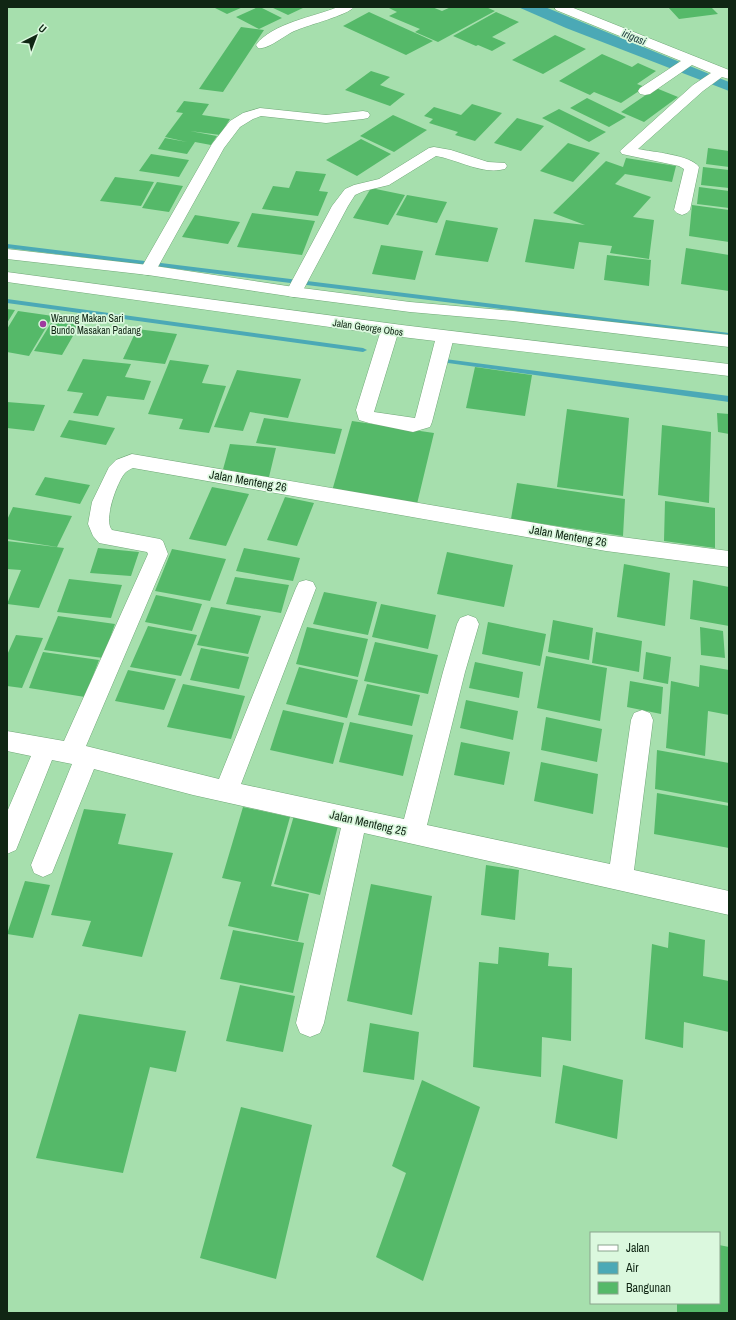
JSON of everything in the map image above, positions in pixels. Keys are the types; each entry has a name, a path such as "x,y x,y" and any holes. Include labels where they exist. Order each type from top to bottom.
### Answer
{"street":[{"path":"263,45 279,33 292,26 336,13 348,7"},
{"path":"560,7 691,60 720,75"},
{"path":"645,91 691,60"},
{"path":"682,210 692,167 683,162 627,151 698,88 720,75"},
{"path":"148,270 217,147 235,124 260,112 326,119 363,115"},
{"path":"294,292 340,206 350,192 359,188 384,182 434,151 442,152 487,166 500,166"},
{"path":"7,254 148,270 294,292 410,307 521,317 729,341"},
{"name":"Jalan George Obos","path":"7,277 390,330 729,370"},
{"path":"390,330 365,410 366,415 370,418 412,425 423,422 445,337"},
{"name":"Jalan Menteng 26","path":"79,755 158,554 156,547 153,545 106,537 98,526 98,519 112,476 124,463 132,461 606,543 729,560"},
{"path":"226,791 306,588"},
{"path":"413,833 454,672 468,624"},
{"path":"620,879 642,720"},
{"name":"Jalan Menteng 25","path":"7,741 79,755 226,791 729,903"},
{"path":"7,842 45,749"},
{"path":"43,865 79,755"},
{"path":"310,1023 355,820"}],"water":[{"path":"518,7 545,7 729,82 729,91 566,28"}],"building":[{"path":"213,7 243,7 227,14"},
{"path":"258,7 282,18 259,29 236,17"},
{"path":"271,7 305,7 288,15"},
{"path":"432,7 442,11 451,7 486,7 495,11 438,42 415,32 420,29 389,16 397,12 389,8"},
{"path":"668,7 711,7 718,14 679,19"},
{"path":"369,12 433,41 406,55 343,26"},
{"path":"496,12 519,22 492,37 506,43 492,51 453,36"},
{"path":"241,27 264,30 223,92 199,89"},
{"path":"555,35 586,49 543,74 512,60"},
{"path":"602,54 632,67 638,63 656,71 637,84 645,87 621,103 594,92 590,95 559,81"},
{"path":"371,71 390,77 380,85 405,94 390,106 345,90"},
{"path":"656,88 678,97 644,122 621,112"},
{"path":"587,98 626,117 609,127 570,108"},
{"path":"184,101 209,104 202,115 230,119 220,135 190,131 217,136 211,145 195,142 187,154 158,149 165,138 187,142 165,137 183,113 176,112"},
{"path":"472,104 502,113 475,141 455,135 458,132 429,123 433,119 424,116 434,107 461,115"},
{"path":"559,109 606,132 589,142 542,118"},
{"path":"393,115 427,130 394,152 360,136"},
{"path":"517,118 544,126 521,151 494,143"},
{"path":"361,139 391,154 357,176 326,160"},
{"path":"568,143 600,153 573,182 540,171"},
{"path":"708,148 729,151 729,167 706,164"},
{"path":"151,154 189,160 179,177 139,171"},
{"path":"626,158 676,166 672,182 625,174 615,184 651,197 633,217 654,220 649,259 610,253 612,246 579,242 574,269 525,262 534,219 585,225 553,213 606,161 623,167"},
{"path":"703,167 729,170 729,188 701,185"},
{"path":"296,171 326,174 319,191 328,192 318,216 262,209 273,186 289,188"},
{"path":"115,177 154,182 141,206 100,201"},
{"path":"157,182 183,186 169,212 142,208"},
{"path":"699,187 729,191 729,208 697,204"},
{"path":"371,188 405,195 388,225 353,218"},
{"path":"407,195 447,202 437,223 396,215"},
{"path":"692,205 729,210 729,242 689,236"},
{"path":"252,213 315,221 302,255 237,247"},
{"path":"195,215 240,222 228,244 182,237"},
{"path":"446,220 498,228 488,262 435,255"},
{"path":"381,245 423,251 415,280 372,274"},
{"path":"686,248 729,255 729,291 681,284"},
{"path":"607,255 651,260 649,286 604,280"},
{"path":"7,309 15,310 7,323"},
{"path":"18,311 53,316 29,356 7,352 7,329"},
{"path":"54,318 81,322 62,355 34,351"},
{"path":"137,329 177,334 165,364 123,359"},
{"path":"83,359 131,364 125,377 151,381 144,400 107,396 98,416 73,413 83,393 67,391"},
{"path":"170,360 209,365 202,383 226,386 209,433 179,429 183,419 148,414"},
{"path":"475,367 532,375 525,416 466,408"},
{"path":"237,370 301,379 288,418 250,412 243,431 214,427"},
{"path":"7,402 45,405 34,431 7,428"},
{"path":"567,409 629,418 623,496 557,487"},
{"path":"717,413 729,414 729,434 718,432"},
{"path":"264,418 342,429 335,454 256,443"},
{"path":"69,420 115,428 106,445 60,437"},
{"path":"352,421 434,433 417,504 332,491"},
{"path":"662,425 711,432 709,503 658,495"},
{"path":"230,444 276,448 269,477 222,473"},
{"path":"45,477 90,485 80,504 35,495"},
{"path":"517,483 625,499 623,536 511,519"},
{"path":"212,487 249,494 226,546 189,539"},
{"path":"285,497 314,503 297,546 267,540"},
{"path":"665,501 715,508 715,548 664,541"},
{"path":"13,507 72,516 57,547 7,539 7,520"},
{"path":"7,541 64,548 39,608 7,604 21,570 7,569"},
{"path":"98,548 139,552 131,576 90,573"},
{"path":"244,548 300,558 293,581 236,571"},
{"path":"172,549 226,559 210,601 155,591"},
{"path":"447,552 513,565 504,607 437,594"},
{"path":"624,564 670,573 665,626 617,617"},
{"path":"235,577 289,585 281,613 226,604"},
{"path":"69,579 122,585 111,618 57,612"},
{"path":"693,580 729,587 729,626 690,619"},
{"path":"324,592 377,602 368,635 313,624"},
{"path":"156,595 202,604 192,631 145,622"},
{"path":"381,604 436,615 428,649 372,637"},
{"path":"211,607 261,616 248,654 197,645"},
{"path":"58,616 115,624 103,658 44,650"},
{"path":"553,620 593,628 589,660 548,652"},
{"path":"488,622 546,634 540,666 482,654"},
{"path":"148,626 197,635 181,676 130,667"},
{"path":"307,627 368,639 358,677 296,664"},
{"path":"700,627 723,631 725,658 701,655"},
{"path":"596,632 642,641 639,672 592,663"},
{"path":"16,635 43,638 22,688 7,686 7,655"},
{"path":"375,642 438,655 428,694 364,681"},
{"path":"201,648 249,657 239,689 190,680"},
{"path":"43,652 99,660 85,697 29,688"},
{"path":"646,652 671,657 668,684 643,679"},
{"path":"546,656 607,668 600,721 537,708"},
{"path":"475,662 523,672 519,698 469,688"},
{"path":"700,665 729,670 729,715 708,711 705,756 666,748 671,681 699,687"},
{"path":"299,667 358,680 347,718 286,704"},
{"path":"128,670 176,679 164,710 115,701"},
{"path":"630,681 663,687 661,714 627,707"},
{"path":"183,684 245,696 231,739 167,727"},
{"path":"367,684 420,695 412,726 358,715"},
{"path":"466,700 518,711 513,740 460,728"},
{"path":"283,710 344,723 333,764 270,750"},
{"path":"546,717 602,729 597,762 541,750"},
{"path":"350,722 413,735 403,776 339,762"},
{"path":"461,742 510,752 504,785 454,775"},
{"path":"657,750 729,763 729,803 655,789"},
{"path":"541,762 598,774 593,814 534,801"},
{"path":"657,793 729,806 729,848 654,834"},
{"path":"243,807 290,817 271,886 309,894 298,941 228,926 241,882 222,878"},
{"path":"84,809 126,814 118,844 173,853 142,957 82,946 91,921 51,915"},
{"path":"295,812 339,822 320,895 274,884"},
{"path":"486,865 519,870 515,920 481,915"},
{"path":"25,881 50,885 33,938 7,934"},
{"path":"371,884 432,896 412,1015 347,1001"},
{"path":"233,930 304,943 293,993 220,979"},
{"path":"669,932 705,940 703,976 729,981 729,1032 684,1022 683,1048 645,1039 652,944 668,948"},
{"path":"499,947 549,953 548,966 572,968 571,1041 542,1037 541,1077 473,1067 479,962 498,964"},
{"path":"240,985 295,996 283,1052 226,1041"},
{"path":"79,1014 186,1031 176,1072 150,1067 123,1173 36,1158"},
{"path":"370,1023 419,1032 414,1080 363,1072"},
{"path":"563,1065 623,1080 617,1139 555,1123"},
{"path":"422,1080 480,1107 423,1281 376,1257 406,1173 392,1166"},
{"path":"241,1107 312,1125 276,1279 200,1258"},
{"path":"720,1245 729,1247 729,1313 677,1313 677,1304 720,1304"}],"waterway":[{"path":"7,246 729,335"},
{"path":"7,301 363,350"},
{"path":"448,361 729,399"}],"place":[{"name":"Warung Makan Sari Bundo Masakan Padang","path":"43,324"}],"water label":[{"name":"irigasi","path":"634,37"}]}
